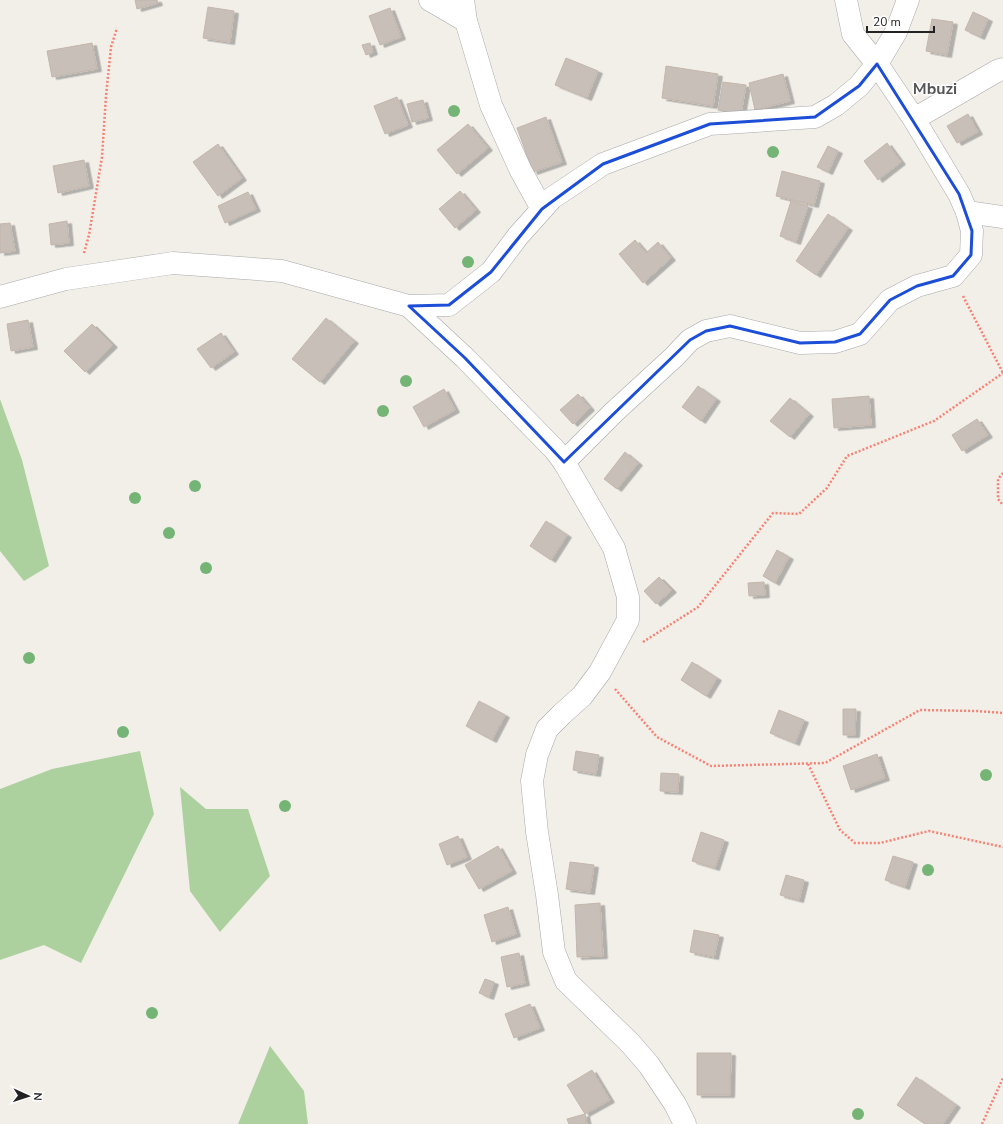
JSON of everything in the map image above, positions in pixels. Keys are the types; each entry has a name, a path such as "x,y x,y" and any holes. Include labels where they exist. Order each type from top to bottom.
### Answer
{"street":[{"path":"430,0 465,10 492,105 521,171 542,209"},
{"path":"564,462 690,340 706,331 730,326 800,343 835,342 860,334 890,300 917,286 953,276 971,255 972,230 968,212 959,194 914,119 878,64 853,34 846,0"},
{"path":"0,297 66,279 173,263 282,271 409,306 449,305 491,272 518,236 552,198 603,164 710,124 814,117 836,105 859,86 878,64 896,32 908,0"},
{"path":"914,119 1003,69"},
{"path":"968,212 1003,217"},
{"path":"409,306 465,358 555,450 564,462 614,548 628,597 628,620 600,672 582,696 547,729 537,755 532,781 537,832 554,952 566,981 630,1043 644,1059 675,1104 685,1124"}],"path":[{"path":"78,277 89,236 102,157 111,47 117,28"},
{"path":"618,640 640,644 698,607 773,513 799,514 827,488 847,456 934,421 1003,373 953,276"},
{"path":"1003,473 998,479 998,499 1003,505"},
{"path":"600,672 657,737 711,766 825,763 920,710 1003,713"},
{"path":"808,764 840,830 855,843 880,843 929,831 1003,847"},
{"path":"982,1124 1003,1078"}],"highlighted area":[{"path":"877,64 959,194 972,231 971,255 953,276 917,286 890,300 860,334 835,342 800,343 730,326 706,331 690,340 564,462 465,358 409,306 449,305 491,272 542,209 603,164 710,124 815,117 859,86"}],"green space":[{"path":"0,399 22,460 49,566 24,581 0,551"},
{"path":"140,751 154,814 81,963 44,945 0,960 0,789 52,769"},
{"path":"180,787 206,809 248,809 270,876 220,932 190,891"},
{"path":"270,1046 304,1091 308,1124 238,1124"}],"building":[{"path":"135,0 157,0 158,3 137,9"},
{"path":"208,7 234,11 230,42 203,38"},
{"path":"390,8 401,37 380,45 369,16"},
{"path":"973,12 988,19 980,37 965,30"},
{"path":"932,19 953,22 947,55 926,51"},
{"path":"92,43 97,69 52,77 47,51"},
{"path":"370,43 373,52 366,55 362,45"},
{"path":"566,58 598,71 587,98 555,85"},
{"path":"666,66 718,74 713,106 662,98"},
{"path":"783,74 790,101 755,110 749,83"},
{"path":"723,82 746,85 741,114 718,110"},
{"path":"397,97 408,125 385,134 374,106"},
{"path":"423,100 428,118 412,122 407,104"},
{"path":"968,114 978,132 957,143 947,126"},
{"path":"546,117 562,162 533,172 517,128"},
{"path":"468,124 488,148 457,174 437,150"},
{"path":"887,143 901,162 878,180 864,161"},
{"path":"218,144 242,178 218,196 193,162"},
{"path":"828,146 838,151 828,172 817,167"},
{"path":"84,160 89,186 58,193 53,166"},
{"path":"782,171 820,181 814,205 776,196"},
{"path":"460,191 476,210 455,228 439,209"},
{"path":"248,192 256,209 225,223 218,206"},
{"path":"791,201 808,206 796,242 780,236"},
{"path":"828,214 848,228 816,275 796,261"},
{"path":"67,221 69,243 51,245 49,224"},
{"path":"10,223 15,251 0,253 0,224"},
{"path":"635,240 646,253 658,242 671,258 643,283 619,254"},
{"path":"326,318 354,341 320,382 292,359"},
{"path":"28,320 33,347 11,351 7,324"},
{"path":"92,324 113,345 85,372 64,351"},
{"path":"221,333 234,352 211,368 197,349"},
{"path":"698,386 716,399 701,421 682,407"},
{"path":"444,389 455,410 424,427 413,407"},
{"path":"578,394 590,408 573,424 560,410"},
{"path":"869,396 871,425 834,428 832,399"},
{"path":"790,398 809,414 790,437 770,421"},
{"path":"977,419 988,435 962,451 952,435"},
{"path":"625,452 638,463 617,489 604,479"},
{"path":"546,521 567,535 551,560 530,546"},
{"path":"777,550 789,557 775,583 763,576"},
{"path":"659,577 672,590 656,604 644,591"},
{"path":"764,582 765,595 749,596 748,583"},
{"path":"692,662 717,678 706,696 681,680"},
{"path":"479,701 505,715 492,740 466,726"},
{"path":"843,709 856,709 855,735 843,735"},
{"path":"779,710 804,720 795,743 770,733"},
{"path":"576,751 599,755 596,774 573,770"},
{"path":"877,754 885,778 851,790 843,766"},
{"path":"661,773 679,774 678,792 660,791"},
{"path":"701,832 724,840 715,868 692,861"},
{"path":"458,836 467,857 447,865 439,844"},
{"path":"498,846 512,871 479,889 465,865"},
{"path":"893,856 913,862 905,887 885,880"},
{"path":"570,862 594,865 590,892 566,889"},
{"path":"786,875 804,880 799,900 780,895"},
{"path":"600,903 603,956 577,957 575,905"},
{"path":"508,907 516,934 492,942 484,915"},
{"path":"694,930 719,935 714,957 690,952"},
{"path":"519,953 525,983 507,987 501,957"},
{"path":"485,979 494,982 489,997 479,993"},
{"path":"530,1004 540,1028 514,1038 505,1014"},
{"path":"697,1053 731,1053 730,1095 697,1095"},
{"path":"592,1070 610,1100 585,1114 567,1085"},
{"path":"916,1077 956,1105 943,1124 925,1124 897,1105"},
{"path":"585,1114 587,1124 569,1124 567,1119"}],"district":[{"name":"Mbuzi","path":"935,88"}]}
